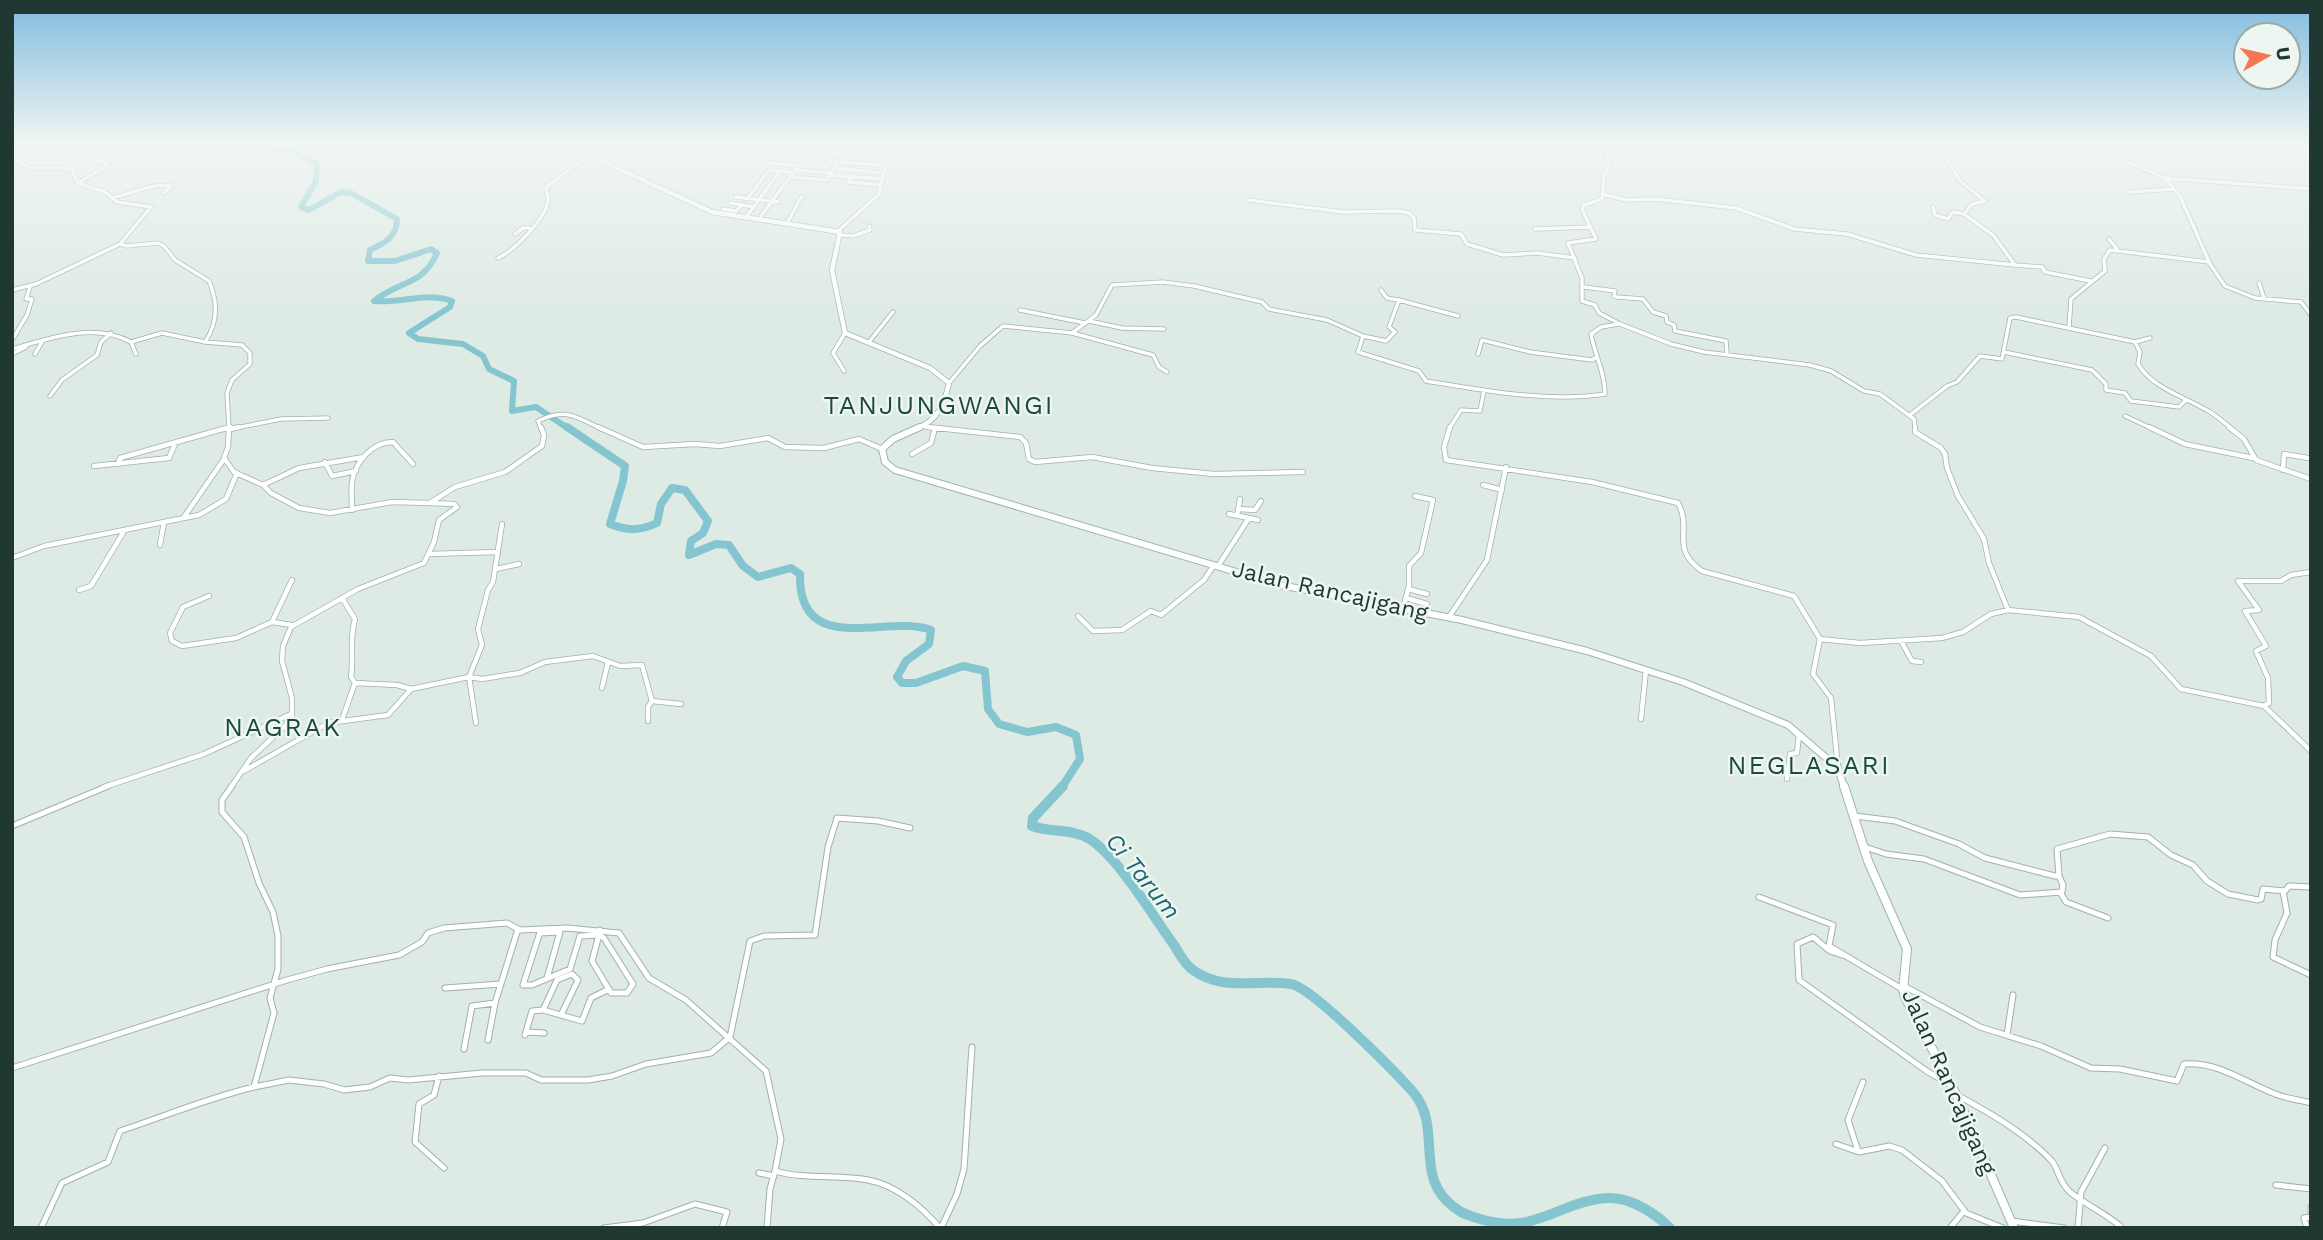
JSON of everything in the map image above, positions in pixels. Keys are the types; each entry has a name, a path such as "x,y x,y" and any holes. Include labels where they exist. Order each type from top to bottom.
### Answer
{"main road":[{"path":"691,203 706,210 839,233 832,270 845,333 930,368 949,383 943,409 925,427 896,438 882,449"},
{"name":"Jalan Rancajigang","path":"882,449 882,457 888,466 910,476 1114,533 1289,587 1403,608 1574,647 1752,708 1774,717 1799,734 1838,768 1863,846 1907,949 1903,988 1952,1085 2012,1224"}],"street":[{"path":"12,290 30,286 120,244 151,207 120,203"},
{"path":"498,258 516,248 546,203"},
{"path":"730,203 754,207"},
{"path":"747,216 757,203"},
{"path":"761,216 771,203"},
{"path":"787,223 798,203"},
{"path":"839,233 870,203"},
{"path":"1272,203 1345,212 1409,212 1414,218 1415,230 1460,234 1465,236 1467,244 1501,254 1537,253 1576,258"},
{"path":"1593,203 1582,206 1596,239 1569,243 1581,270 1584,287 1582,301 1595,305 1599,313 1620,324 1671,344 1820,368 1840,375 1864,391 1880,394 1910,415 1914,419 1915,432 1941,448 1945,454 1947,468 1962,505 1984,539 1989,563 2008,610"},
{"path":"1690,203 1736,208 1794,229 1847,234 1916,255 2042,267 2045,272 2091,281"},
{"path":"1964,214 1972,204 1977,203"},
{"path":"2181,203 2209,262 2225,286 2246,295 2301,302 2311,316"},
{"path":"723,209 736,211 742,205"},
{"path":"1933,207 1935,215 1948,219 1953,212 1964,214 1982,224 2004,247 2015,265"},
{"path":"767,208 774,209"},
{"path":"839,233 853,236 870,230 869,226"},
{"path":"1535,229 1591,227"},
{"path":"515,234 523,228 531,228"},
{"path":"2109,239 2117,249"},
{"path":"120,244 126,246 158,243 164,246 175,260 209,281 215,301 215,324 205,342"},
{"path":"2069,327 2071,299 2106,269 2104,263 2107,253 2117,249 2209,262"},
{"path":"1072,333 1098,312 1112,285 1131,282 1183,284 1262,302 1266,309 1327,320 1363,336 1387,341 1395,332 1389,327 1398,300"},
{"path":"2259,283 2265,299"},
{"path":"12,340 30,306 32,299 26,299 30,286"},
{"path":"1584,287 1615,290 1614,295 1617,297 1642,299 1653,312 1665,315 1667,323 1677,331 1726,341 1727,354"},
{"path":"1381,290 1387,298 1427,305 1432,310 1458,316"},
{"path":"1020,310 1122,328 1164,329"},
{"path":"869,342 893,312"},
{"path":"1910,415 1947,386 1957,382 1980,356 2000,359 2011,317 2135,342 2150,338"},
{"path":"1363,336 1356,350 1361,354 1419,371 1426,381 1484,390 1576,397 1604,395 1605,375 1595,358 1591,334 1601,327 1620,324"},
{"path":"1670,330 1671,324"},
{"path":"949,383 1000,327 1072,333 1149,353 1156,357 1161,368 1167,372"},
{"path":"12,352 43,341 100,331 112,333 131,342 162,333 243,346 251,355 249,366 230,383 225,404 231,428 231,443 224,458 184,517"},
{"path":"50,396 62,380 97,355 102,340 112,333"},
{"path":"844,371 833,353 845,333"},
{"path":"1478,354 1482,340 1530,352 1595,358"},
{"path":"35,354 43,341"},
{"path":"131,342 136,354"},
{"path":"2135,342 2140,352 2140,369 2158,385 2185,401 2206,409 2230,427 2246,442 2253,458"},
{"path":"2004,352 2091,370 2106,384 2106,390 2125,393 2131,401 2179,407 2185,401"},
{"path":"1484,390 1480,411 1462,410 1449,428 1445,459 1607,484 1678,503 1683,510 1682,544 1692,564 1702,571 1794,596 1820,639 1813,674 1831,698 1838,768"},
{"path":"430,503 440,494 455,487 505,472 540,448 544,439 538,421 554,413 570,414 643,447 695,444 718,447 769,438 785,447 824,448 859,439 882,449"},
{"path":"2125,416 2185,444 2253,458 2311,479"},
{"path":"118,464 120,458 231,428 282,419 316,421 328,418"},
{"path":"925,427 1020,437 1026,443 1029,459 1035,462 1092,457 1152,468 1214,474 1303,472"},
{"path":"912,454 931,443 935,428"},
{"path":"352,510 352,482 357,470 364,457 382,442 390,441 413,464"},
{"path":"94,466 170,457 176,442"},
{"path":"2283,470 2284,454 2308,458"},
{"path":"263,485 276,476 325,462 364,457"},
{"path":"209,596 183,607 170,633 172,641 186,646 232,639 272,622 293,625 381,579 422,564 429,554 439,520 457,507 454,504 392,502 330,513 299,508 271,493 263,485 237,473 224,458"},
{"path":"325,462 332,476 357,470"},
{"path":"1449,618 1487,560 1506,467"},
{"path":"12,558 44,546 123,532 201,513 226,499 237,473"},
{"path":"1483,485 1502,490"},
{"path":"1403,608 1408,589 1409,566 1420,553 1433,500 1415,496"},
{"path":"1237,516 1240,499"},
{"path":"1238,509 1255,510 1261,501"},
{"path":"1230,514 1258,520"},
{"path":"1078,616 1083,624 1094,632 1122,630 1151,611 1161,615 1204,580 1250,518"},
{"path":"160,545 164,522"},
{"path":"476,723 469,677 482,645 478,629 496,569 502,524"},
{"path":"79,590 91,586 123,532"},
{"path":"429,554 498,552"},
{"path":"496,569 519,564"},
{"path":"2264,706 2269,703 2270,688 2256,651 2266,646 2245,611 2259,610 2238,581 2281,581 2291,575 2311,572"},
{"path":"272,622 292,580"},
{"path":"1408,589 1427,594"},
{"path":"342,598 355,619 349,636 354,655 351,677 355,683"},
{"path":"1406,598 1427,604"},
{"path":"1820,639 1860,643 1951,637 1991,614 2008,610 2071,616 2091,621 2151,656 2181,689 2264,706 2311,751"},
{"path":"254,1087 274,1013 270,1001 278,969 276,922 242,833 220,809 229,788 251,758 286,725 292,713 292,698 282,661 284,646 293,625"},
{"path":"1901,641 1910,659 1921,662"},
{"path":"355,683 397,685 411,689 469,677 482,679 520,673 545,662 593,656 620,666 643,666 652,701 648,707 648,721"},
{"path":"602,688 608,662"},
{"path":"1641,719 1647,670"},
{"path":"342,720 355,683"},
{"path":"243,771 325,724 388,715 411,689"},
{"path":"652,701 681,704"},
{"path":"12,826 112,784 210,751 292,713"},
{"path":"1787,779 1790,754 1797,753 1799,734"},
{"path":"1854,816 1895,821 1959,844 1985,858 2059,876"},
{"path":"41,1228 62,1183 72,1176 108,1162 120,1131 173,1114 208,1098 289,1080 324,1084 344,1090 370,1087 390,1079 439,1076 523,1073 538,1080 588,1080 612,1076 646,1064 711,1052 730,1037 750,941 764,936 815,935 821,875 828,840 837,818 878,821 910,828"},
{"path":"2060,892 2063,888 2059,876 2057,849 2110,834 2151,839 2172,855 2193,864 2207,881 2233,895 2258,900 2261,899 2263,889 2287,891 2289,886 2311,887"},
{"path":"1863,846 1886,854 1924,859 2020,895 2060,892"},
{"path":"2283,891 2287,913 2275,940 2273,957 2311,975"},
{"path":"2060,892 2066,902 2108,918"},
{"path":"1759,897 1833,925 1828,944 1845,956 1980,1027 2041,1046 2091,1068 2120,1069 2174,1081 2179,1079 2184,1064 2196,1063 2240,1076 2278,1094 2311,1103"},
{"path":"12,1068 328,969 411,951 426,940 428,933 439,929 503,923 518,929 560,932 547,978"},
{"path":"488,1040 495,1003 518,929"},
{"path":"540,931 523,985 532,985 570,969 580,936 599,933"},
{"path":"540,931 619,933 649,978 686,1000 730,1037 768,1075 781,1139 770,1189 767,1228"},
{"path":"599,933 633,984 627,993 611,993 592,961 599,933"},
{"path":"1845,956 1830,951 1813,937 1797,944 1799,980 1928,1072 1952,1085"},
{"path":"543,1010 557,980 572,974 578,980 561,1015"},
{"path":"445,988 501,984"},
{"path":"544,1033 526,1033 532,1011 543,1010 582,1021 591,998 609,989"},
{"path":"2007,1035 2013,995"},
{"path":"464,1049 472,1006 495,1003"},
{"path":"759,1173 801,1178 871,1180 925,1210 941,1228 957,1194 964,1169 972,1047"},
{"path":"439,1076 433,1095 419,1104 415,1142 444,1168"},
{"path":"1859,1152 1848,1120 1863,1082"},
{"path":"1956,1094 1994,1116 2043,1151 2054,1163 2055,1177 2120,1226"},
{"path":"1836,1144 1859,1152 1889,1146 1902,1150 1942,1181 1964,1211 2003,1228"},
{"path":"2078,1228 2077,1196 2083,1181 2105,1148"},
{"path":"2276,1185 2311,1189"},
{"path":"604,1228 644,1222 700,1202 727,1212 722,1228"},
{"path":"1951,1228 1964,1211"},
{"path":"2307,1228 2304,1218 2311,1217"},
{"path":"2012,1224 2064,1228"}],"waterway":[{"name":"Ci Tarum","path":"303,203 301,207 309,210 322,203"},
{"name":"Ci Tarum","path":"368,203 397,219 392,235 370,250 368,261 395,261 431,249 437,253 431,264 417,278 374,301 423,297 452,301 450,307 409,333 418,339 463,344 483,356 489,369 514,381 512,411 536,407 569,429"},
{"name":"Ci Tarum","path":"567,427 625,466 610,524 634,529 657,523 661,504 672,488 685,490 708,521 703,533 691,541 689,555 716,544 729,545 743,566 758,577 791,568 800,574 803,600 814,617 829,625 849,628 913,626 931,630 929,644 906,661 897,677 902,683 916,683 963,666 985,671 988,709 999,724 1027,732 1056,727 1076,735 1080,759 1062,787"},
{"name":"Ci Tarum","path":"1063,786 1033,818 1032,826 1081,835 1099,847 1123,872 1185,962 1204,977 1228,983 1291,984 1317,999 1334,1014 1413,1092 1427,1122 1435,1184 1444,1198 1462,1213 1498,1223 1516,1223 1532,1221 1576,1204 1610,1198 1643,1208 1670,1228"}],"district":[{"name":"TANJUNGWANGI","path":"939,405"},
{"name":"NAGRAK","path":"283,727"},
{"name":"NEGLASARI","path":"1809,765"}]}
